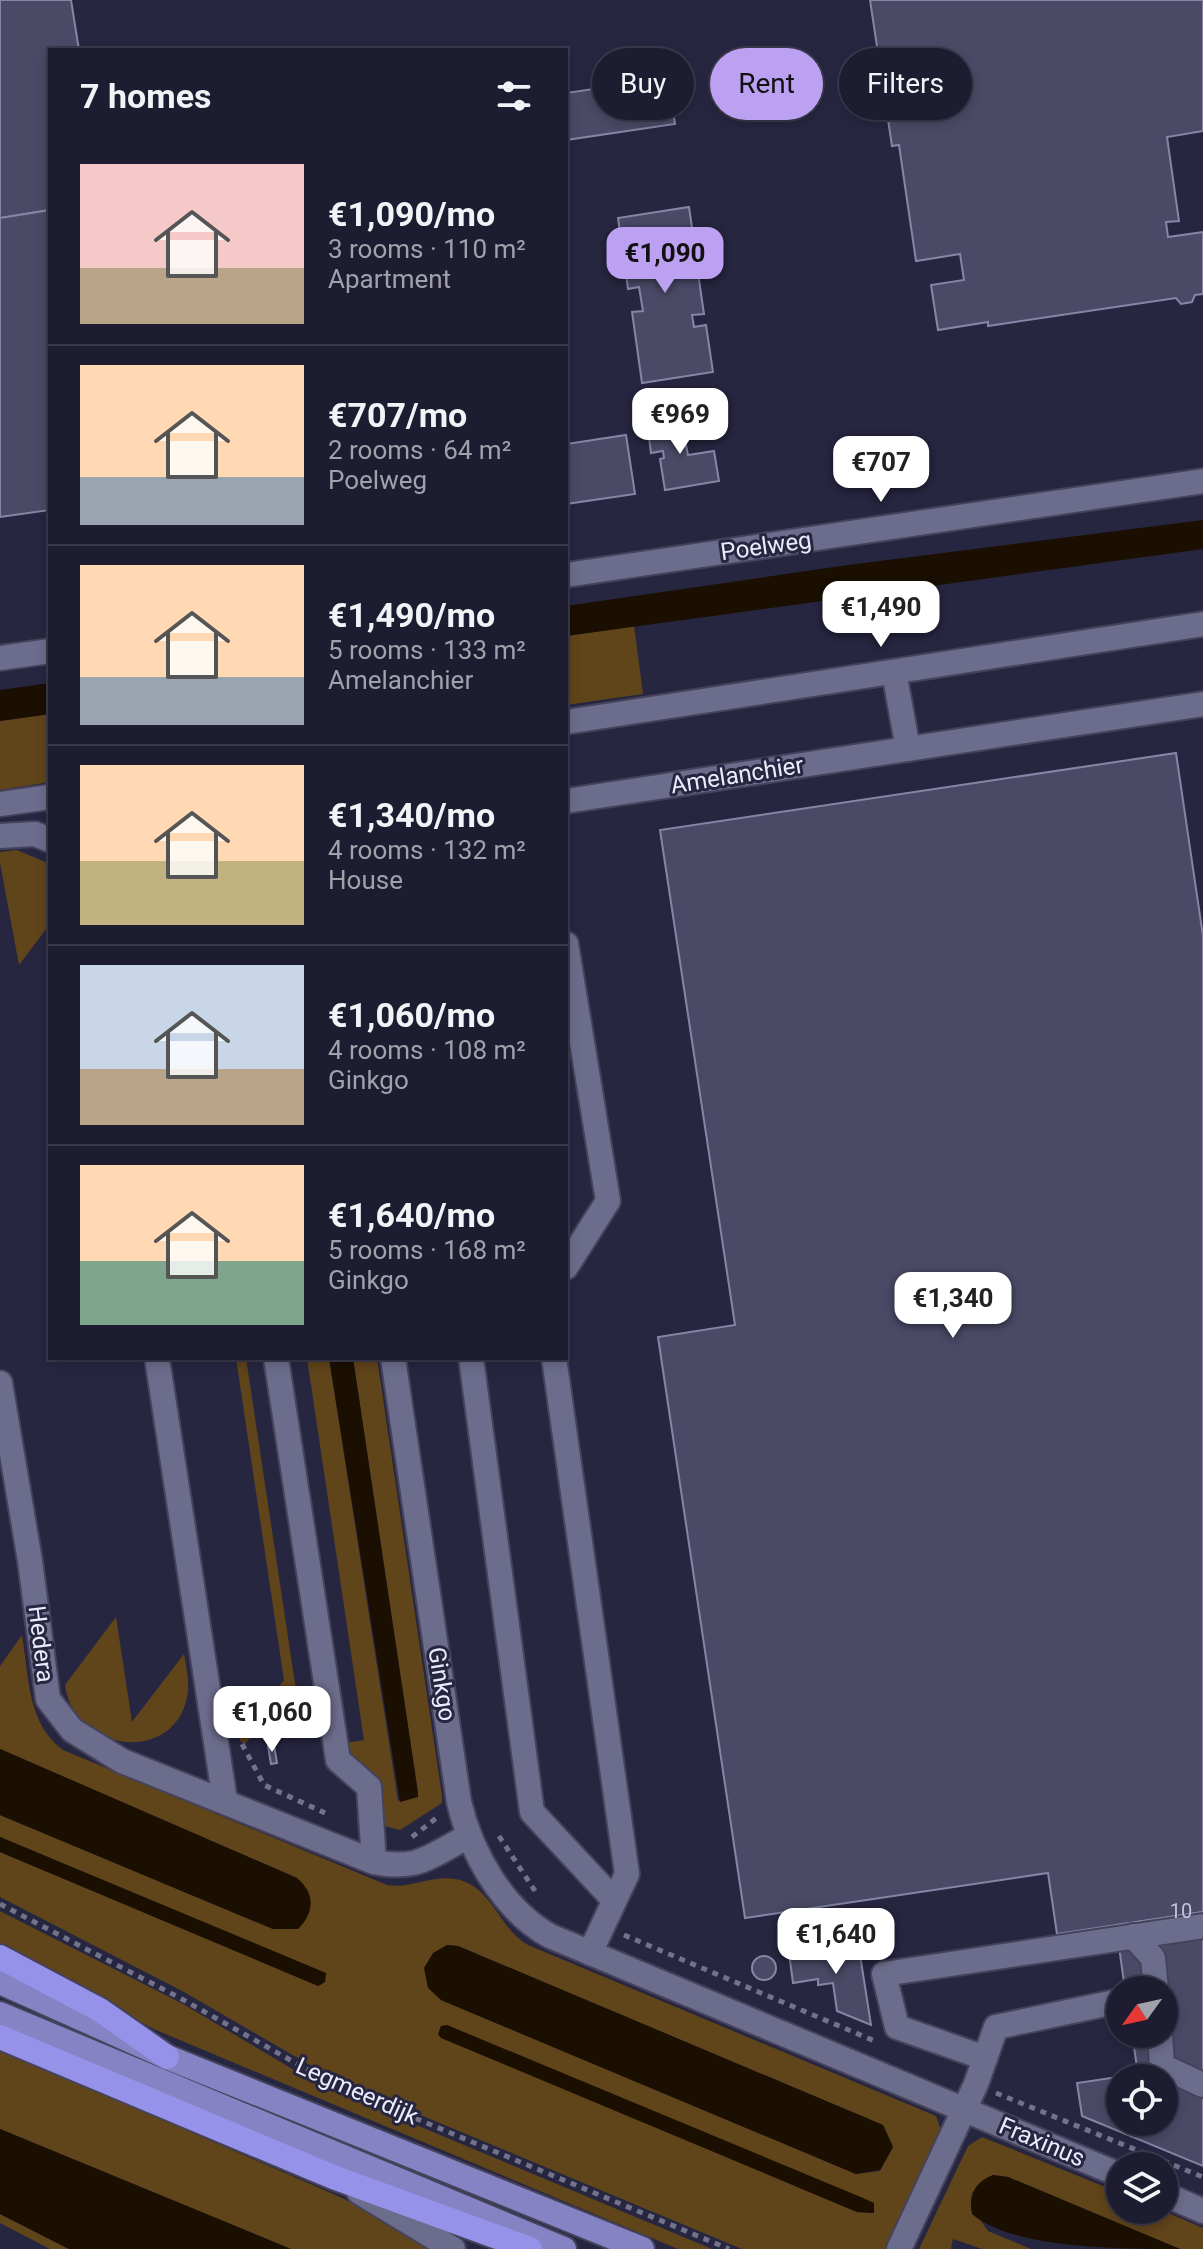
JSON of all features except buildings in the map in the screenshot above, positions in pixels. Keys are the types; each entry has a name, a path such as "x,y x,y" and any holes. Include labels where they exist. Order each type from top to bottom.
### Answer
{"highway":[{"path":"0,1957 100,2010 167,2057"},
{"path":"0,2037 333,2177 530,2249"}],"main road":[{"name":"Legmeerdijk","path":"0,1982 167,2057 642,2249"},
{"path":"0,2014 564,2249"}],"street":[{"name":"Poelweg","path":"568,575 1203,481"},
{"path":"568,722 1203,624"},
{"path":"0,658 48,651"},
{"path":"894,672 908,749"},
{"name":"Amelanchier","path":"568,801 1203,704"},
{"path":"0,804 48,797"},
{"path":"0,836 35,834 48,839"},
{"path":"568,956 608,1201 568,1264"},
{"path":"157,1360 225,1801"},
{"path":"276,1360 338,1760 369,1787 374,1862"},
{"name":"Ginkgo","path":"393,1360 467,1837 511,1905 529,1925 590,1953 964,2109"},
{"path":"471,1360 532,1812 614,1900"},
{"path":"554,1360 627,1874 590,1953"},
{"name":"Hedera","path":"0,1383 30,1561 48,1699 72,1730 122,1761 374,1862 400,1868 418,1865 467,1837"},
{"path":"985,2058 897,2027 884,1974 1203,1926"},
{"path":"1133,1936 1153,1958 1155,1976"},
{"path":"899,2249 976,2084 996,2027 1106,2004"},
{"path":"1161,2048 1162,2066 1203,2085"},
{"name":"Fraxinus","path":"964,2109 1106,2169"},
{"path":"333,2177 453,2249"},
{"path":"1178,2200 1203,2211"}],"path":[{"path":"493,1826 543,1903"},
{"name":"Legmeerdijk","path":"0,1904 180,1998 333,2084 729,2249"},
{"path":"602,1926 890,2048"},
{"path":"976,2084 1203,2177"}],"shaded area":[{"path":"1203,520 1203,549 568,636 568,606 848,565"},
{"path":"634,626 643,694 568,705 568,636"},
{"path":"48,683 48,714 0,721 0,690"},
{"path":"48,714 48,782 0,790 0,721"},
{"path":"17,850 48,863 48,927 19,965 0,863 0,852"},
{"path":"236,1360 246,1360 302,1730 252,1736 245,1744 239,1740 284,1680"},
{"path":"307,1360 329,1360 398,1801 418,1793 353,1360 377,1360 442,1803 400,1830 385,1826 376,1777 352,1757 345,1743 364,1740"},
{"path":"329,1360 353,1360 418,1793 418,1797 400,1802"},
{"path":"116,1617 132,1722 184,1654 188,1691 181,1715 167,1731 148,1740 127,1742 106,1737 87,1726 73,1708 65,1685"},
{"path":"22,1635 36,1713 42,1727 63,1750 387,1885 446,1878 468,1883 478,1889 509,1928 528,1945 936,2116 941,2131 885,2249 742,2249 334,2079 184,1992 0,1897 0,1852 317,1985 321,1985 325,1973 0,1837 0,1815 273,1929 297,1878 0,1749 0,1666","holes":["447,1945 458,1946 883,2125 893,2147 880,2171 856,2174 441,2000","438,2034 874,2213 857,2212"]},
{"path":"0,1749 297,1878 310,1897 307,1917 298,1929 273,1929 0,1815"},
{"path":"0,1837 326,1973 325,1982 318,1986 0,1852"},
{"path":"0,1911 183,2004 316,2083 712,2249 678,2249 156,2030 0,1949"},
{"path":"447,1945 458,1946 883,2125 893,2147 880,2170 856,2174 441,2000 428,1988 424,1968 433,1953"},
{"path":"447,2025 863,2198 874,2203 874,2213 857,2212 441,2038 438,2034 441,2026"},
{"path":"0,2049 340,2197 443,2249 291,2249 0,2129"},
{"path":"0,2129 291,2249 69,2249 0,2214"},
{"path":"982,2137 1106,2187 1106,2218 1008,2177 993,2175 972,2193 971,2207 988,2231 1031,2249 982,2249 953,2239 951,2249 919,2249 968,2146"},
{"path":"993,2175 1008,2177 1106,2218 1106,2224 1120,2224 1180,2249 1069,2245 990,2226 972,2214 971,2201 977,2185"},
{"path":"0,2214 69,2249 50,2249 0,2223"},
{"path":"1178,2217 1203,2228 1203,2249 1180,2249 1120,2224 1178,2224"}]}
